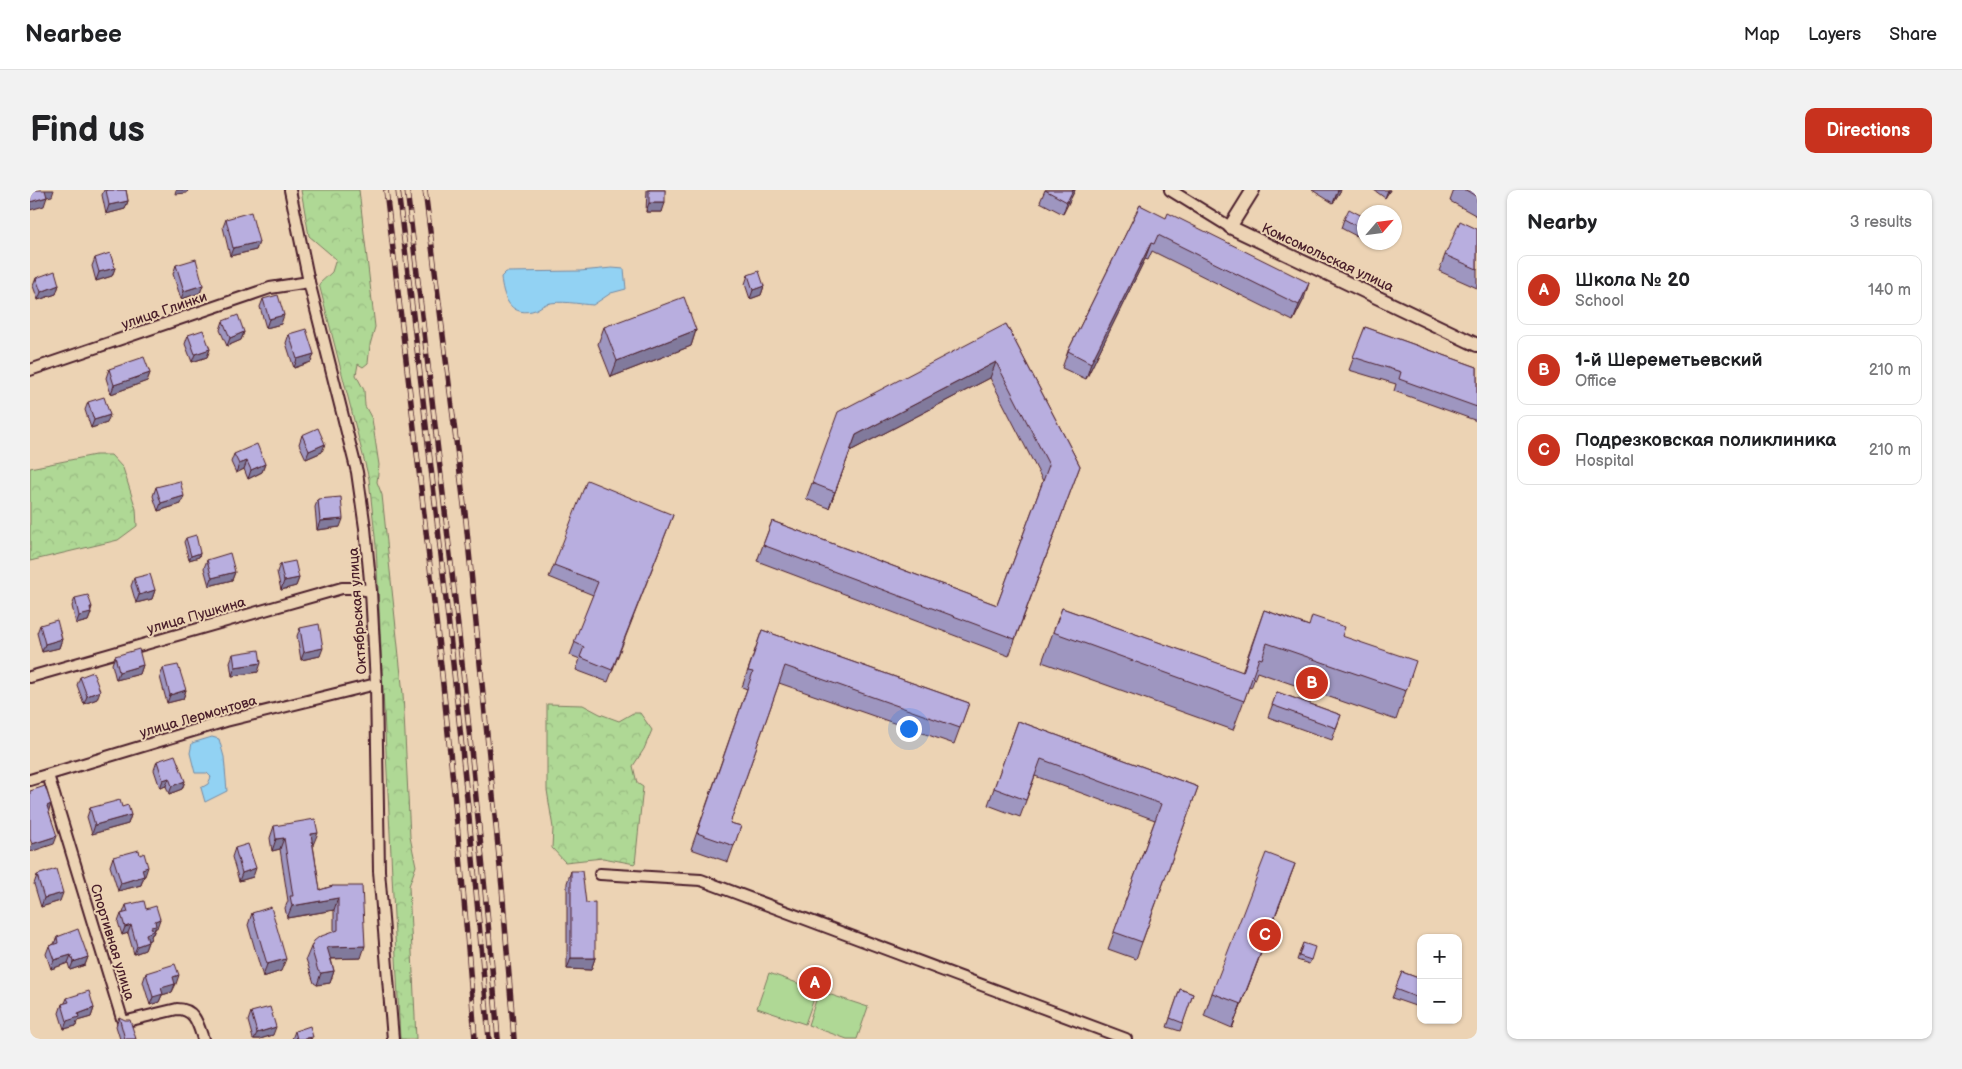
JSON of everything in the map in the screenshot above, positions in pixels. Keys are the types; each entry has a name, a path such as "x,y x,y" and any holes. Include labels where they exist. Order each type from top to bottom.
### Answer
{"street":[{"name":"Октябрьская улица","path":"290,190 309,282 357,472 365,528 371,591 376,684 379,871 392,1039"},
{"name":"Комсомольская улица","path":"1170,190 1230,227 1477,344"},
{"path":"1230,227 1253,190"},
{"name":"улица Глинки","path":"30,370 270,288 309,282"},
{"name":"улица Пушкина","path":"30,677 342,588 371,591"},
{"name":"улица Лермонтова","path":"30,780 226,721 376,684"},
{"name":"Спортивная улица","path":"48,775 123,1022 184,1009 196,1018 203,1039"},
{"path":"600,874 701,880 1126,1039"}],"green space":[{"path":"301,190 359,190 375,327 368,363 363,367 358,364 356,375 364,390 365,406 372,419 379,465 377,482 382,495 403,694 410,837 416,866 409,886 416,1039 400,1039 376,546 369,479 319,284 332,272 336,259 309,236"},
{"path":"95,455 111,455 123,468 136,509 137,526 118,540 30,561 30,468"},
{"path":"547,704 583,705 619,721 633,713 640,713 652,730 644,749 633,766 637,783 643,787 635,864 603,858 565,862 552,848 553,828 547,790"},
{"path":"769,973 817,990 805,1024 757,1008"},
{"path":"819,991 868,1007 857,1039 847,1039 808,1025"}],"water":[{"path":"612,268 624,269 626,289 611,293 593,305 564,302 552,303 524,312 509,303 503,291 501,277 506,272 580,271"},
{"path":"212,737 219,739 224,757 227,791 205,802 201,788 208,784 211,777 207,773 195,773 190,753 192,743"}],"building":[{"path":"30,190 45,190 47,197 30,202"},
{"path":"106,190 126,190 128,201 109,205"},
{"path":"649,190 665,190 665,203 649,203"},
{"path":"1045,190 1073,190 1067,202"},
{"path":"1466,190 1477,190 1477,197"},
{"path":"1140,205 1166,218 1168,213 1309,283 1299,305 1158,235 1154,244 1151,243 1091,363 1068,351"},
{"path":"1349,209 1357,213 1357,226 1344,219"},
{"path":"251,212 259,242 233,248 226,219"},
{"path":"1460,221 1477,229 1477,269 1445,255"},
{"path":"110,253 115,268 99,272 95,258"},
{"path":"196,259 203,285 184,291 176,265"},
{"path":"55,271 59,285 41,292 36,278"},
{"path":"759,271 764,286 753,290 748,275"},
{"path":"278,295 284,315 269,319 263,299"},
{"path":"684,297 696,330 617,361 604,327"},
{"path":"238,315 244,332 230,338 223,321"},
{"path":"1006,324 1080,466 1015,639 763,545 772,521 997,605 1049,465 996,362 856,435 835,492 812,483 838,412"},
{"path":"1365,327 1477,367 1477,407 1399,379 1401,372 1353,357"},
{"path":"306,329 314,354 297,359 289,334"},
{"path":"203,330 210,349 195,354 188,335"},
{"path":"144,357 150,373 114,385 109,369"},
{"path":"104,397 110,415 94,420 88,402"},
{"path":"318,428 325,444 309,451 302,435"},
{"path":"257,444 265,464 251,470 247,461 239,464 234,454"},
{"path":"587,480 673,515 612,670 580,657 584,647 574,642 598,582 554,565"},
{"path":"180,481 184,496 161,503 156,487"},
{"path":"341,497 343,519 320,521 318,499"},
{"path":"196,535 200,553 191,556 186,538"},
{"path":"230,553 235,572 212,578 207,560"},
{"path":"295,561 299,578 284,581 280,564"},
{"path":"150,574 155,590 139,595 134,578"},
{"path":"88,595 92,607 90,607 91,613 79,616 75,598"},
{"path":"1062,608 1243,672 1264,610 1309,626 1312,616 1345,627 1342,636 1416,661 1406,691 1267,643 1262,659 1259,658 1244,701 1053,632"},
{"path":"57,620 62,639 45,644 40,625"},
{"path":"319,624 323,648 304,652 300,628"},
{"path":"762,630 969,703 960,728 785,666 730,823 741,826 734,846 697,833 753,672 748,671"},
{"path":"139,649 143,665 119,672 115,656"},
{"path":"259,650 261,663 235,667 233,654"},
{"path":"178,665 186,690 170,695 163,668"},
{"path":"93,672 100,691 87,696 80,677"},
{"path":"1277,692 1341,715 1336,728 1272,705"},
{"path":"1018,721 1198,787 1142,942 1114,932 1161,804 1041,759 1026,800 994,788"},
{"path":"175,755 185,781 172,786 169,778 163,780 157,761"},
{"path":"45,786 51,804 47,806 57,836 32,844 30,839 30,791"},
{"path":"120,800 122,807 128,805 131,815 95,825 90,808"},
{"path":"315,819 318,833 311,834 320,890 333,886 362,886 365,946 327,947 334,971 321,973 318,971 311,947 319,937 338,930 338,898 292,906 290,896 293,896 284,838 276,839 274,826"},
{"path":"248,844 256,868 242,873 235,848"},
{"path":"139,850 140,855 144,853 148,867 142,869 144,876 121,883 113,857"},
{"path":"1266,853 1295,864 1241,1004 1212,993"},
{"path":"56,869 63,893 44,898 37,875"},
{"path":"571,871 582,871 586,903 595,902 595,958 571,958"},
{"path":"144,901 146,909 156,906 160,919 155,921 156,926 151,927 153,931 146,934 148,942 137,946 131,925 125,927 121,914 128,912 126,905"},
{"path":"271,907 286,959 267,964 252,913"},
{"path":"78,929 88,957 73,962 71,955 54,960 49,946 58,943 57,937"},
{"path":"1303,943 1315,947 1311,960 1299,956"},
{"path":"175,964 179,975 173,977 175,984 161,988 163,994 153,997 146,973"},
{"path":"1402,972 1417,978 1417,997 1395,989"},
{"path":"1180,989 1193,994 1183,1023 1170,1018"},
{"path":"89,991 94,1008 78,1014 79,1017 67,1021 62,1004 69,1002 67,998"},
{"path":"270,1007 276,1027 257,1033 251,1012"},
{"path":"119,1017 130,1020 136,1039 125,1039"},
{"path":"310,1026 313,1037 297,1039 295,1031"}],"railway":[{"path":"386,190 447,720 475,1039"},
{"path":"398,190 459,720 489,1039"},
{"path":"407,190 468,720 498,1039"},
{"path":"425,190 466,521 502,887 514,1039"}],"place":[{"name":"1-й Шереметьевский","path":"1312,683"},
{"name":"Подрезковская поликлиника","path":"1265,935"},
{"name":"Школа № 20","path":"815,983"}]}
